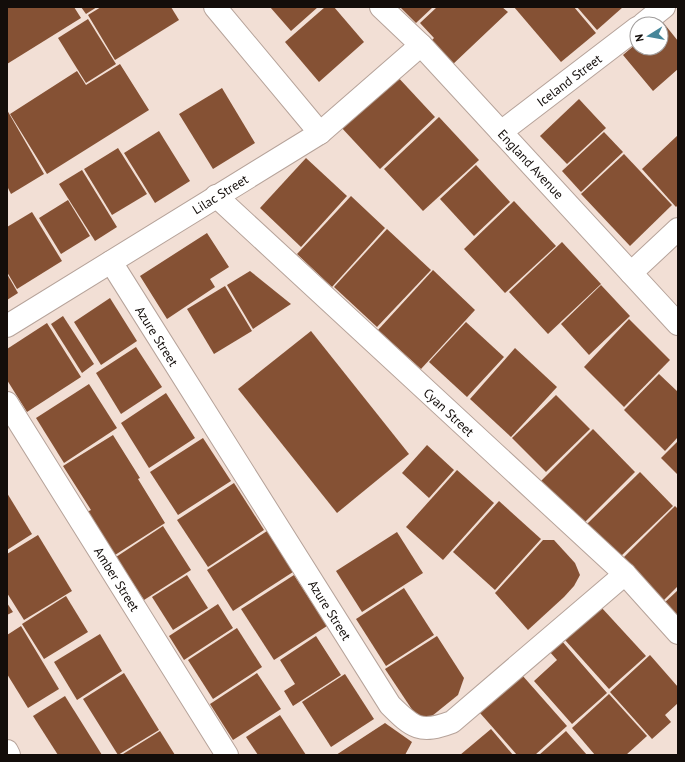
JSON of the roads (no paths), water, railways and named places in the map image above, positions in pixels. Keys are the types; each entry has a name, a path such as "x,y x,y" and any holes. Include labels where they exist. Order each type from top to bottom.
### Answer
{"street":[{"path":"215,7 320,133"},
{"name":"England Avenue","path":"381,7 421,45 678,324"},
{"path":"653,16 664,7"},
{"name":"Iceland Street","path":"501,132 629,34"},
{"name":"Lilac Street","path":"7,326 320,133 421,45"},
{"name":"Cyan Street","path":"216,196 625,574 678,633"},
{"path":"631,273 678,229"},
{"name":"Azure Street","path":"111,262 390,705 404,718 419,728 435,729 452,722 625,574"},
{"name":"Amber Street","path":"7,404 227,755"},
{"path":"7,751 10,755"}]}
